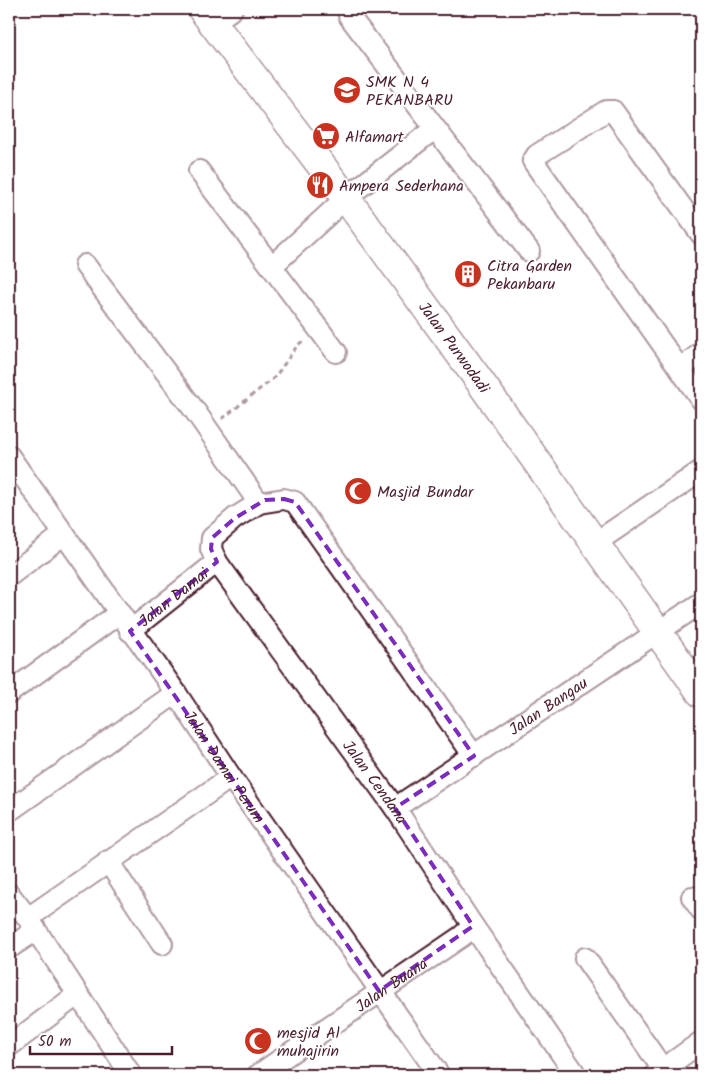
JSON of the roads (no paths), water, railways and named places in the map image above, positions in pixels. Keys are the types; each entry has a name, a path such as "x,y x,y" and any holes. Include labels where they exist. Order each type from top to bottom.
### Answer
{"street":[{"name":"Jalan Purwodadi","path":"216,14 701,693"},
{"path":"350,16 434,129 529,251"},
{"path":"701,234 613,111 606,111 537,155 534,161 701,399"},
{"path":"272,266 346,198 434,129"},
{"path":"199,171 336,352"},
{"path":"85,266 208,430 259,503 265,500 284,499 295,502 474,756"},
{"path":"680,369 701,353"},
{"name":"Jalan Damai Perum","path":"9,456 439,1075"},
{"path":"595,543 701,471"},
{"name":"Jalan Cendana","path":"259,503 234,518 212,538 211,549 217,562 395,808 473,926 576,1075"},
{"path":"9,576 64,534"},
{"name":"Jalan Damai","path":"130,632 217,562"},
{"name":"Jalan Bangau","path":"395,808 701,604"},
{"path":"9,693 118,614"},
{"path":"9,811 176,694"},
{"path":"9,948 31,924 108,862 231,777"},
{"path":"108,862 162,944"},
{"path":"9,894 31,924 125,1073"},
{"name":"Jalan Buana","path":"258,1075 462,936 473,926"},
{"path":"585,958 662,1074 701,1042"},
{"path":"9,1046 77,995"}],"place":[{"name":"SMK N 4 PEKANBARU","path":"347,90"},
{"name":"Alfamart","path":"326,136"},
{"name":"Ampera Sederhana","path":"320,185"},
{"name":"Citra Garden Pekanbaru","path":"468,274"},
{"name":"Masjid Bundar","path":"358,491"},
{"name":"mesjid Al muhajirin","path":"258,1041"}]}
